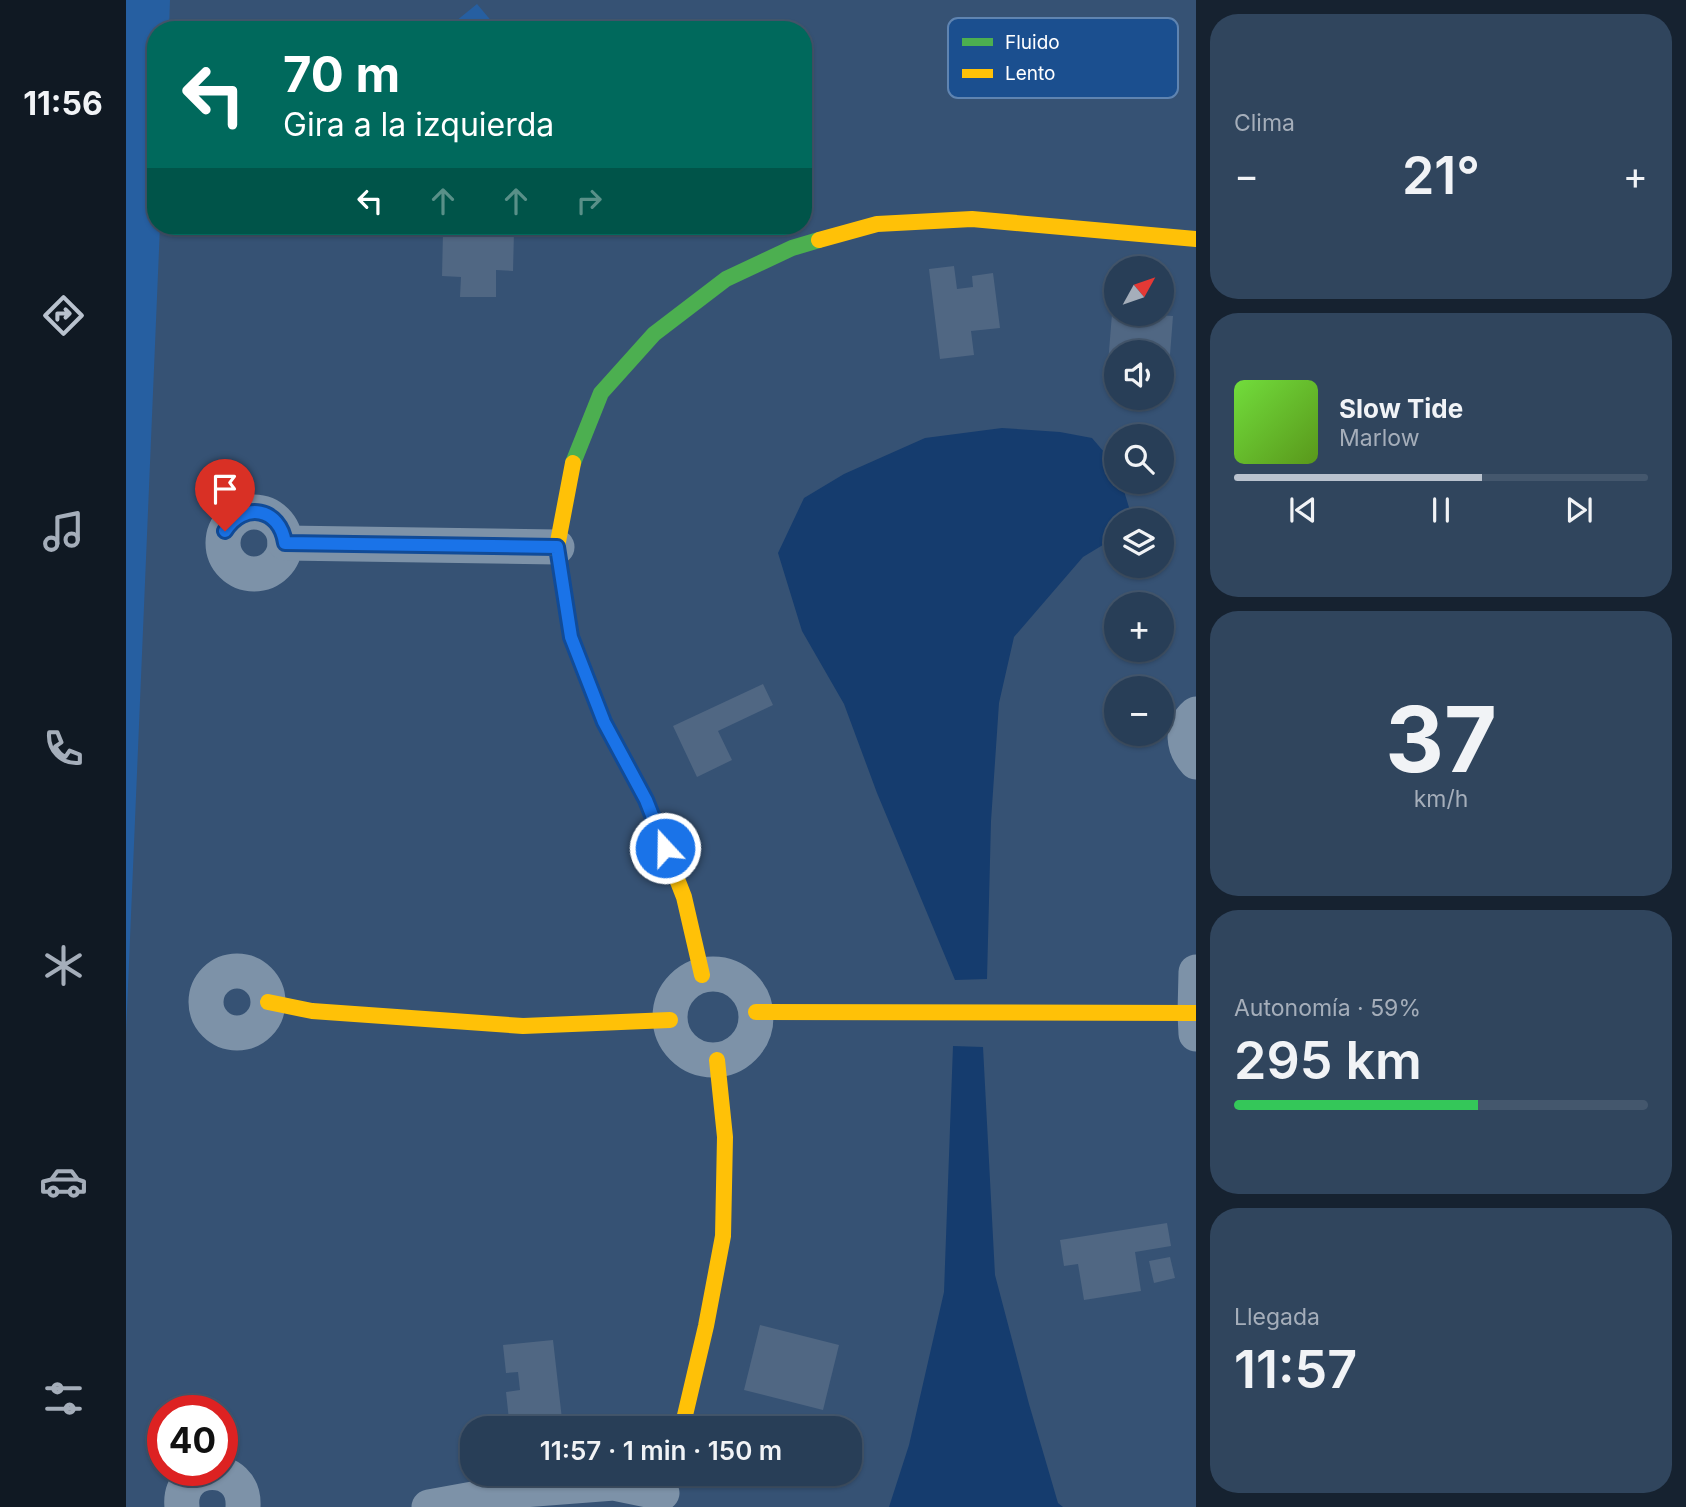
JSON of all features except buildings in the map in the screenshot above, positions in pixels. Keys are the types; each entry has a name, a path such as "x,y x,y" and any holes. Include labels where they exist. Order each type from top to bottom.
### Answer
{"street":[{"path":"702,975 684,897 646,800 604,722 571,637 557,547 571,467 601,393 654,334 726,279 792,248 877,224 972,219 1196,239"},
{"path":"285,543 557,547"},
{"path":"1196,714 1186,726 1184,737 1185,746 1196,762"},
{"path":"756,1012 1195,1023 1196,972"},
{"path":"717,973 744,985 752,997 756,1012 751,1039 731,1057 717,1060 703,1059 680,1045 670,1020 671,1005 678,991 688,981 717,973"},
{"path":"268,1002 312,1011 523,1026 670,1020"},
{"path":"685,1416 723,1236 725,1137 717,1060"},
{"path":"182,1507 184,1491 190,1482 198,1475 219,1472 237,1483 242,1492 243,1507"},
{"path":"429,1507 523,1490 614,1483 664,1491"}],"shaded area":[{"path":"126,0 170,0 169,21 147,21 147,235 160,235 126,1034"},
{"path":"477,4 491,21 456,21"},
{"path":"1002,428 1060,432 1092,438 1104,452 1104,494 1125,494 1129,508 1104,508 1104,544 1083,557 1014,637 999,703 991,821 987,979 955,980 877,793 844,704 802,631 778,553 804,498 844,474 925,438"},
{"path":"953,1046 983,1047 995,1275 1058,1503 1063,1507 889,1507 909,1445 944,1292"}],"traffic: fast":[{"path":"573,463 601,393 654,334 726,279 792,248 819,240"}],"traffic: slow":[{"path":"819,240 877,224 972,219 1196,239"},
{"path":"573,463 557,547 571,637 604,722 646,800 684,897 702,975"},
{"path":"268,1002 312,1011 523,1026 670,1020"},
{"path":"756,1012 1195,1013"},
{"path":"685,1416 723,1236 725,1137 717,1060"}],"route":[{"path":"225,531 239,516 260,512 270,516 278,524 284,533 285,543 557,547 571,637 604,722 646,800 665,848"}]}
